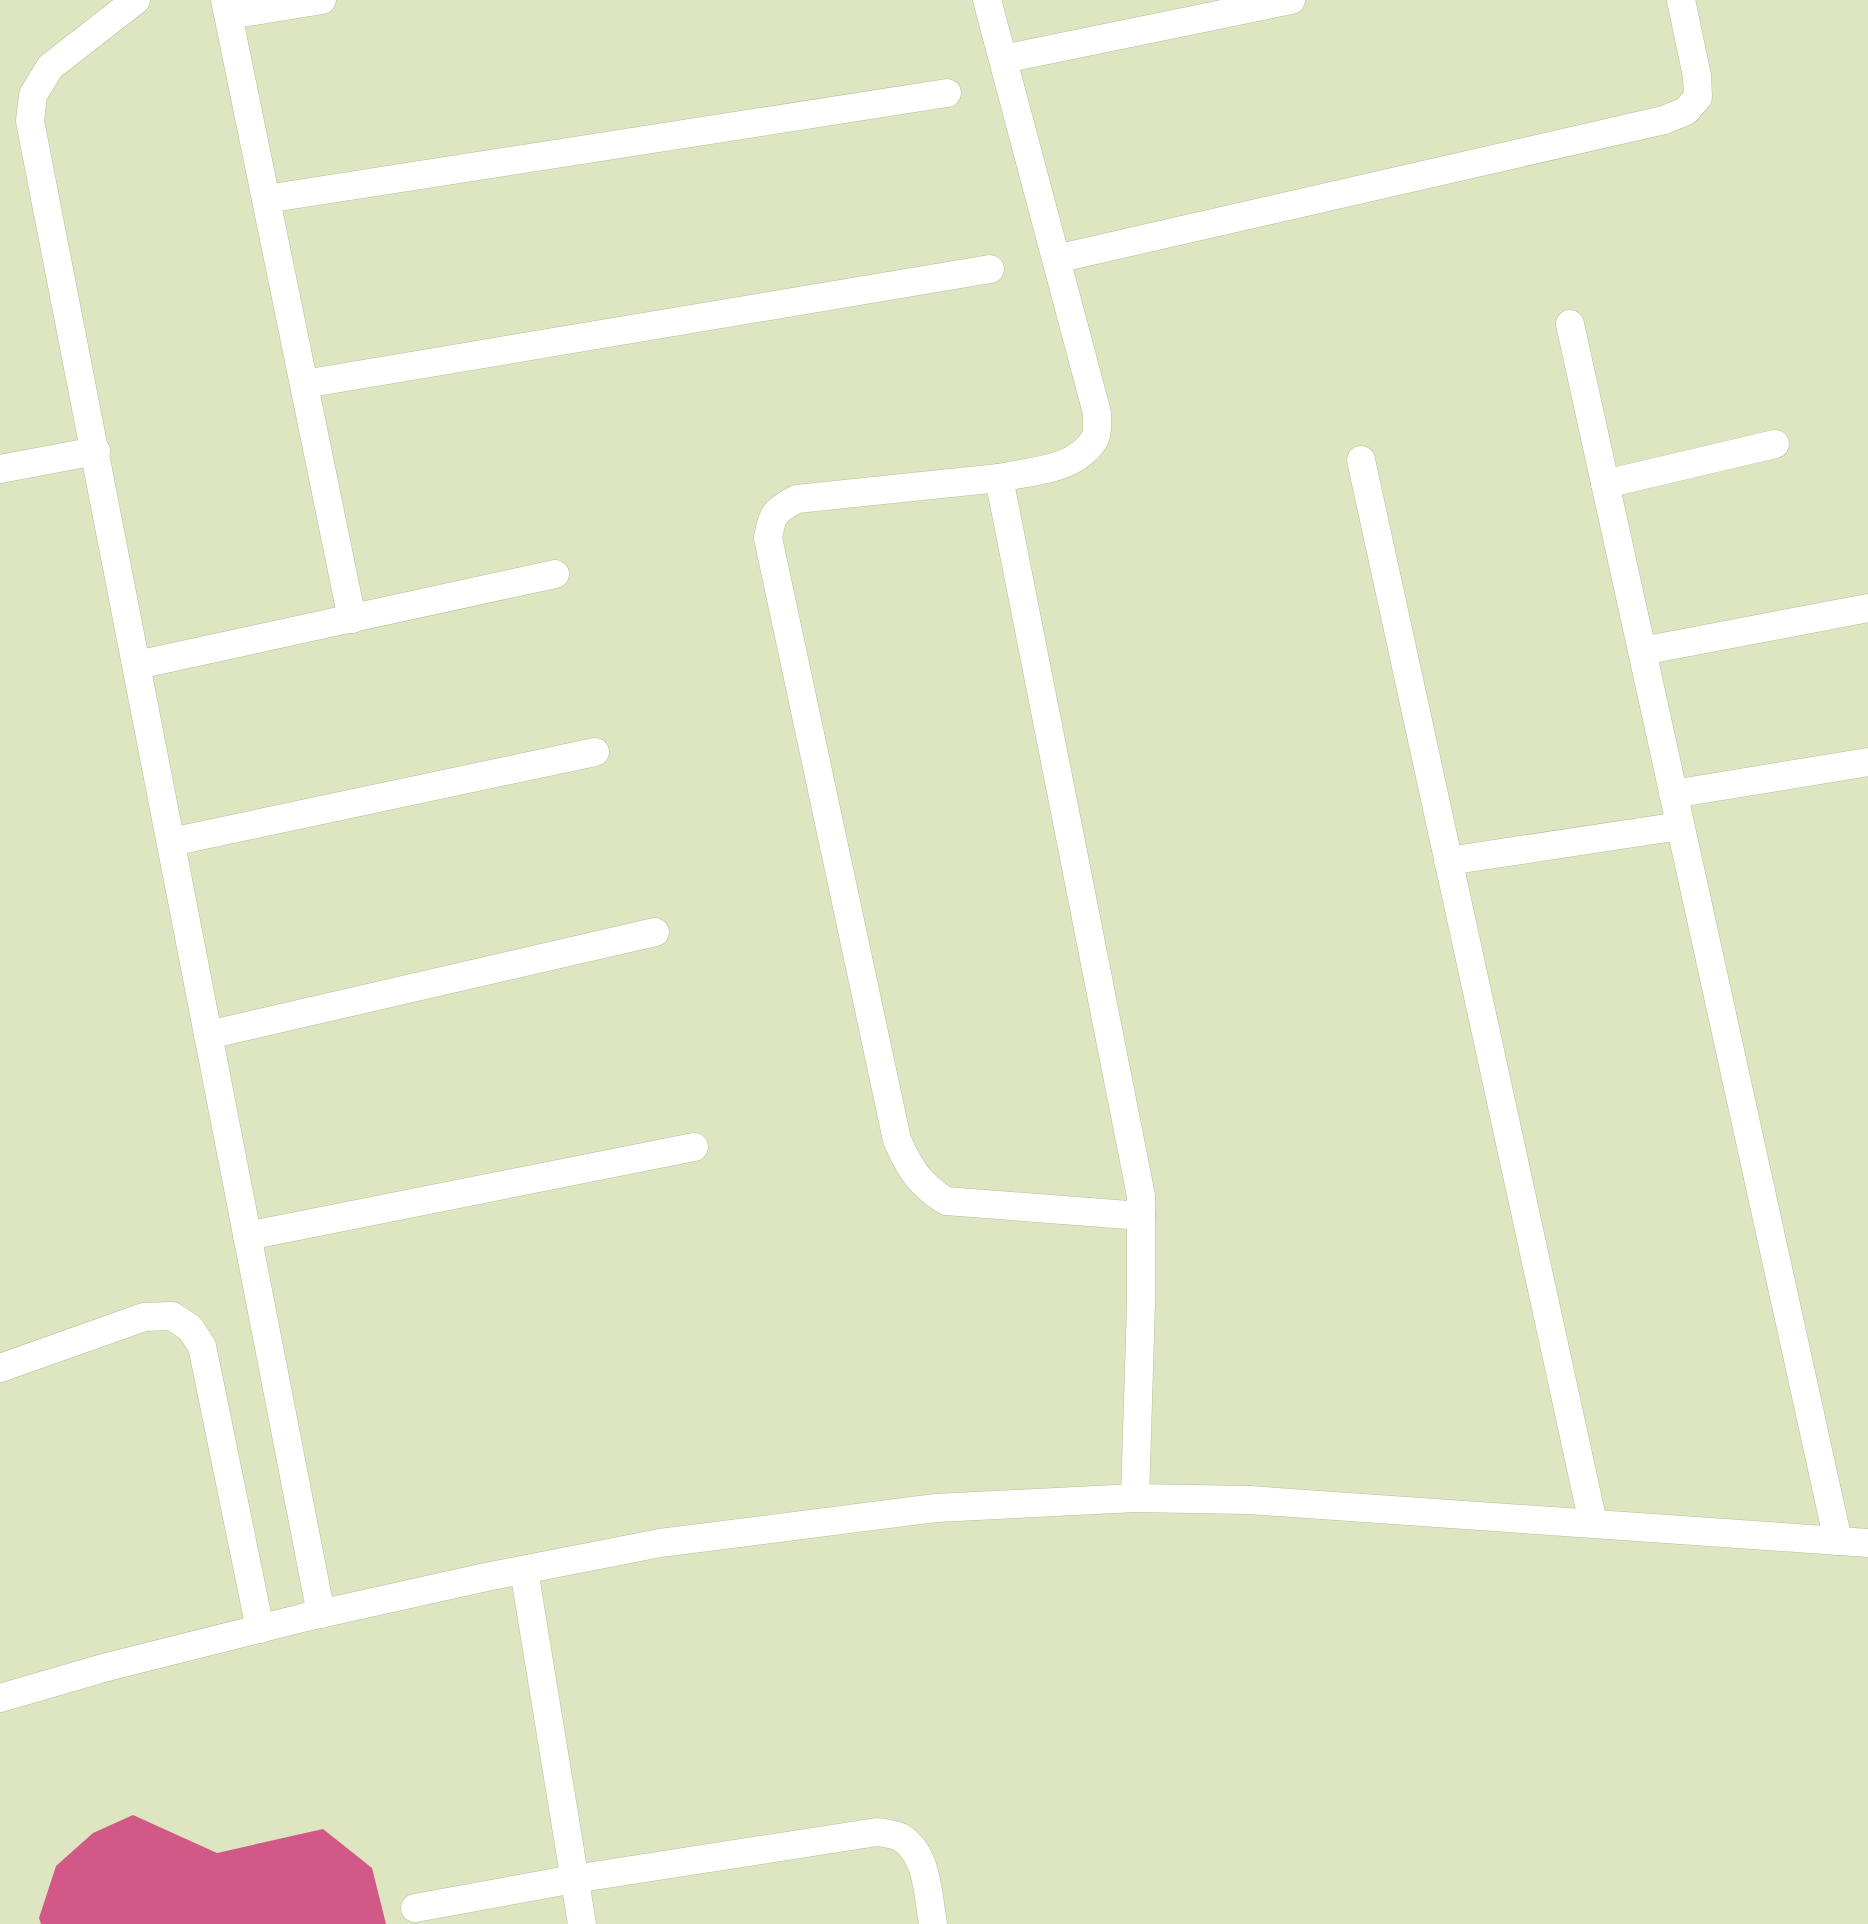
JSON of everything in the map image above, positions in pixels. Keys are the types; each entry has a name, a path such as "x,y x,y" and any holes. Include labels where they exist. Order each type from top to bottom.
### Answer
{"street":[{"path":"136,0 50,68 33,95 30,121 96,451 321,1614"},
{"path":"322,0 227,8 352,619"},
{"path":"987,0 1098,413 1095,439 1079,456 1060,466 999,478 797,500 778,508 771,520 768,538 898,1140 909,1168 927,1189 946,1201 1141,1216"},
{"path":"1003,59 1291,0"},
{"path":"1056,259 1664,120 1686,110 1698,97 1697,76 1681,0"},
{"path":"266,199 947,93"},
{"path":"304,384 990,269"},
{"path":"1570,324 1838,1541"},
{"path":"1605,484 1775,444"},
{"path":"0,470 96,451"},
{"path":"1360,460 1593,1523"},
{"path":"999,478 1142,1196 1141,1304 1135,1498"},
{"path":"137,665 555,574"},
{"path":"1642,652 1868,608"},
{"path":"171,842 595,752"},
{"path":"1673,794 1868,762"},
{"path":"1448,861 1680,826"},
{"path":"208,1035 655,932"},
{"path":"247,1236 694,1147"},
{"path":"0,1368 144,1317 172,1316 190,1328 202,1346 260,1629"},
{"path":"0,1698 107,1667 321,1614 524,1570 660,1543 809,1522 936,1508 1135,1498 1249,1500 1868,1543"},
{"path":"524,1570 582,1924"},
{"path":"415,1908 574,1879 877,1832 900,1837 916,1852 924,1873 933,1924"}],"shaded area":[{"path":"133,1815 217,1853 323,1829 372,1868 386,1924 41,1924 39,1918 56,1866 93,1833"}]}
